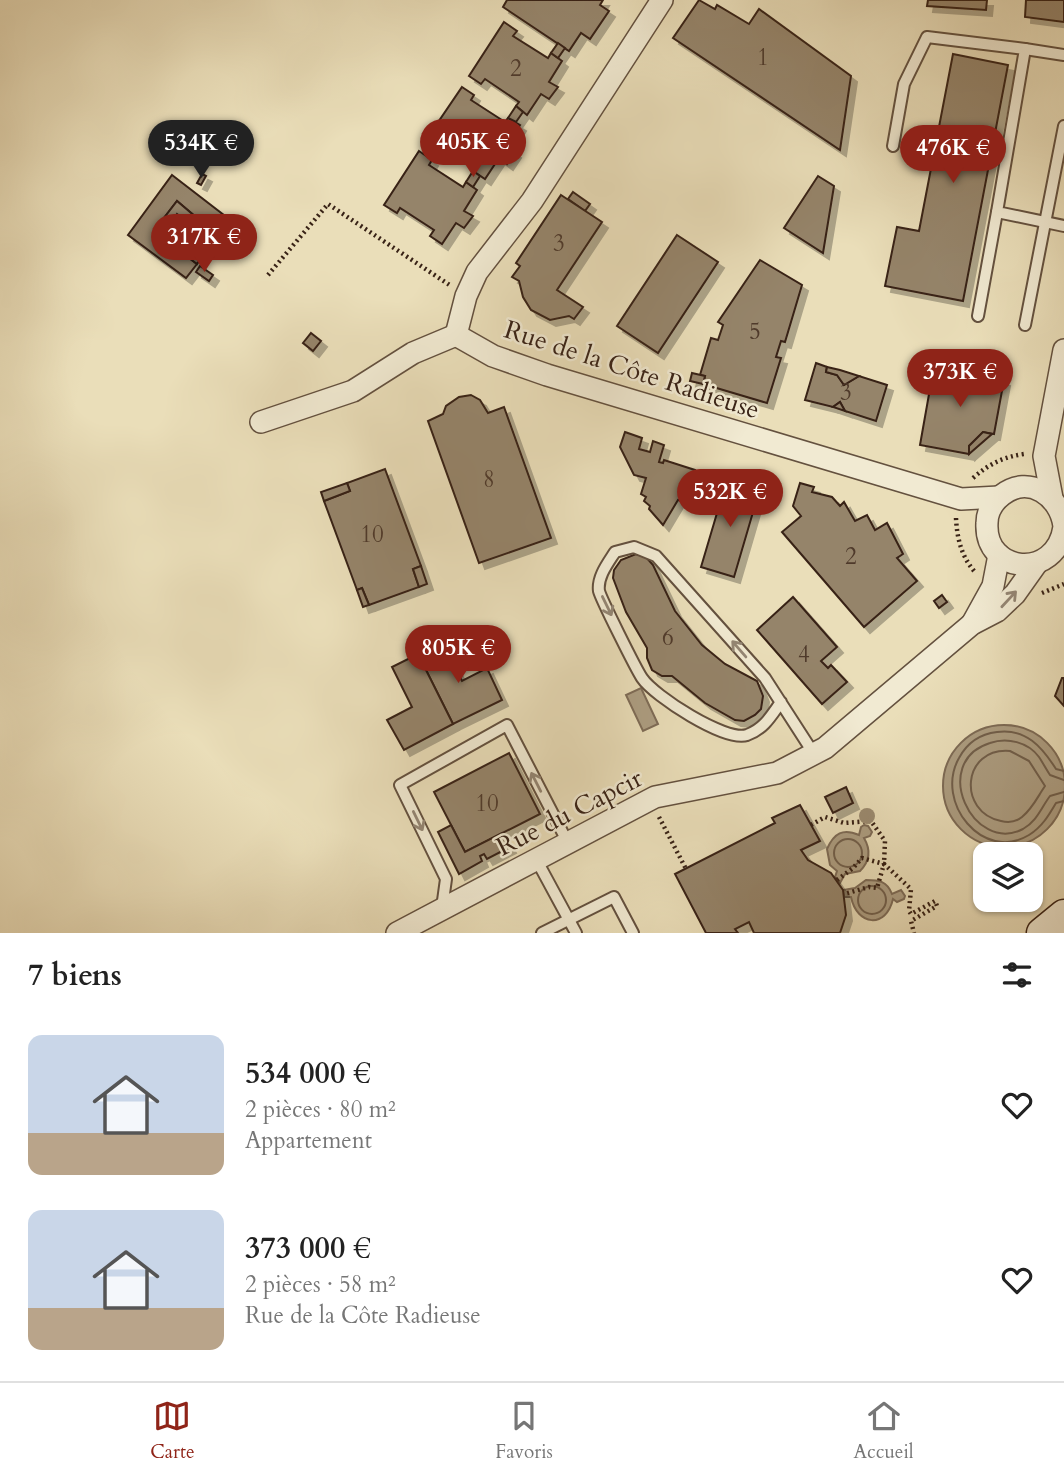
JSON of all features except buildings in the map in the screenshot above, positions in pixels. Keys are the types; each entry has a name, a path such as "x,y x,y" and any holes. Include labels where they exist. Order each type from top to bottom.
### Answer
{"street":[{"path":"261,422 353,391 413,353 456,335 466,296 477,272 532,201 662,0"},
{"name":"Rue de la Côte Radieuse","path":"456,335 493,356 547,375 961,499 999,497"},
{"path":"1061,525 1031,488 1019,488 999,497 991,507 987,532 991,545 999,555 1017,564 1037,563 1049,557 1061,525 1044,456 1064,350"},
{"path":"1019,488 1044,456"},
{"path":"961,499 987,532"},
{"name":"Rue du Capcir","path":"972,624 993,586 999,555"},
{"name":"Rue du Capcir","path":"397,933 655,797 776,773 825,748 972,624 997,611 1015,594 1037,563"},
{"path":"1042,933 1064,915"}],"lane":[{"path":"893,146 904,84 928,37 1064,55"},
{"path":"978,316 1025,49"},
{"path":"1025,325 1064,126"},
{"path":"997,212 1064,226"},
{"path":"781,702 765,725 745,736 723,734 680,709 642,679 599,590 603,570 615,552 634,547 656,556 765,678 781,702 814,754"},
{"path":"441,911 446,879 400,785 507,725 568,843"},
{"path":"536,859 576,933"},
{"path":"542,933 614,897 633,933"}],"path":[{"path":"268,275 328,204 466,296"},
{"path":"657,813 686,869"},
{"path":"811,825 825,817 844,822 871,821 885,841 884,864 877,888 869,887 844,894"},
{"path":"837,880 862,858 884,864 911,889 911,914 935,901 937,906 911,921 914,933"}],"water":[{"path":"183,131 188,134 189,132 213,149 203,163 179,146 181,143 177,137"},
{"path":"641,688 658,724 643,731 626,695"},
{"path":"992,726 1016,726 1038,735 1055,752 1064,774 1064,798 1055,820 1038,837 1027,842 981,842 970,837 953,820 944,798 944,774 953,752 970,735"},
{"path":"864,825 872,832 864,838 868,847 868,859 860,871 845,874 840,883 835,877 837,871 830,865 827,849 840,833 859,835"},
{"path":"866,880 882,882 892,894 901,890 904,899 897,902 893,899 889,909 878,919 865,918 854,907 851,897 844,897 843,890 855,888"}]}
